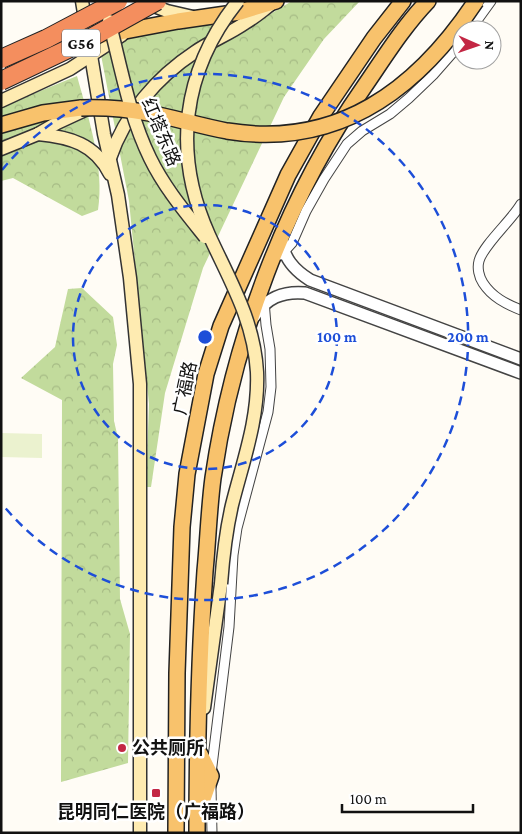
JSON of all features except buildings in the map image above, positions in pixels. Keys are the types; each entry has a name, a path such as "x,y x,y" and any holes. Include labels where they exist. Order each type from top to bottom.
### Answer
{"highway":[{"name":"G56","path":"1,59 62,31 119,1"},
{"name":"G56","path":"1,81 87,40 157,1"}],"main road":[{"path":"82,1 116,186 130,278 140,384 140,833"},
{"name":"红塔东路","path":"104,1 131,108 144,146 168,188 221,260"},
{"path":"119,1 129,31"},
{"path":"144,1 167,11 198,18"},
{"path":"197,815 211,776 198,750 229,519 254,424 257,386 251,329 240,300 203,221 191,183 187,154 187,123 192,90 202,59 218,30 238,1"},
{"name":"广福路","path":"176,833 177,673 182,527 187,474 206,374 221,326 288,175 321,116 374,38 403,1"},
{"path":"197,833 204,596 213,478 232,380 268,270 283,246 307,182 339,124 391,48 428,1"},
{"path":"1,125 42,113 94,108 148,113 219,130 246,133 294,132 329,126 370,108 407,82 440,50 476,1"},
{"path":"1,74 61,47 88,38 240,12 274,2"},
{"path":"110,158 117,139 148,93 160,79 196,51 245,23 274,2"},
{"path":"1,101 70,69 129,31"},
{"path":"1,149 38,134 100,103"},
{"path":"38,134 58,136 79,142 94,152 104,163 116,186"}],"street":[{"path":"478,20 492,1"},
{"path":"452,53 409,98 390,114 362,131 347,144 324,179 292,243 283,246 298,271 310,280 521,358"},
{"path":"521,204 484,250 479,260 478,269 480,279 486,289 503,303 521,310"},
{"path":"212,833 211,776 230,627 233,555 237,528 268,412 270,349 264,304 268,270"},
{"path":"250,324 264,304 273,297 284,293 305,293 521,373"},
{"path":"415,334 420,321"}],"green space":[{"path":"292,1 360,1 324,39 284,97 203,268 165,393 151,487 146,487 149,404 129,201 101,55 133,35 199,25 257,22"},
{"path":"77,76 94,142 100,194 98,210 82,216 13,178 1,181 1,107"},
{"path":"82,288 113,317 117,345 113,364 114,421 118,438 120,599 130,634 128,763 61,782 62,400 21,378 55,347 68,289"},
{"path":"1,433 42,434 42,458 1,457"}],"place":[{"name":"公共厕所","path":"122,748"},
{"name":"昆明同仁医院（广福路）","path":"156,793"}]}
